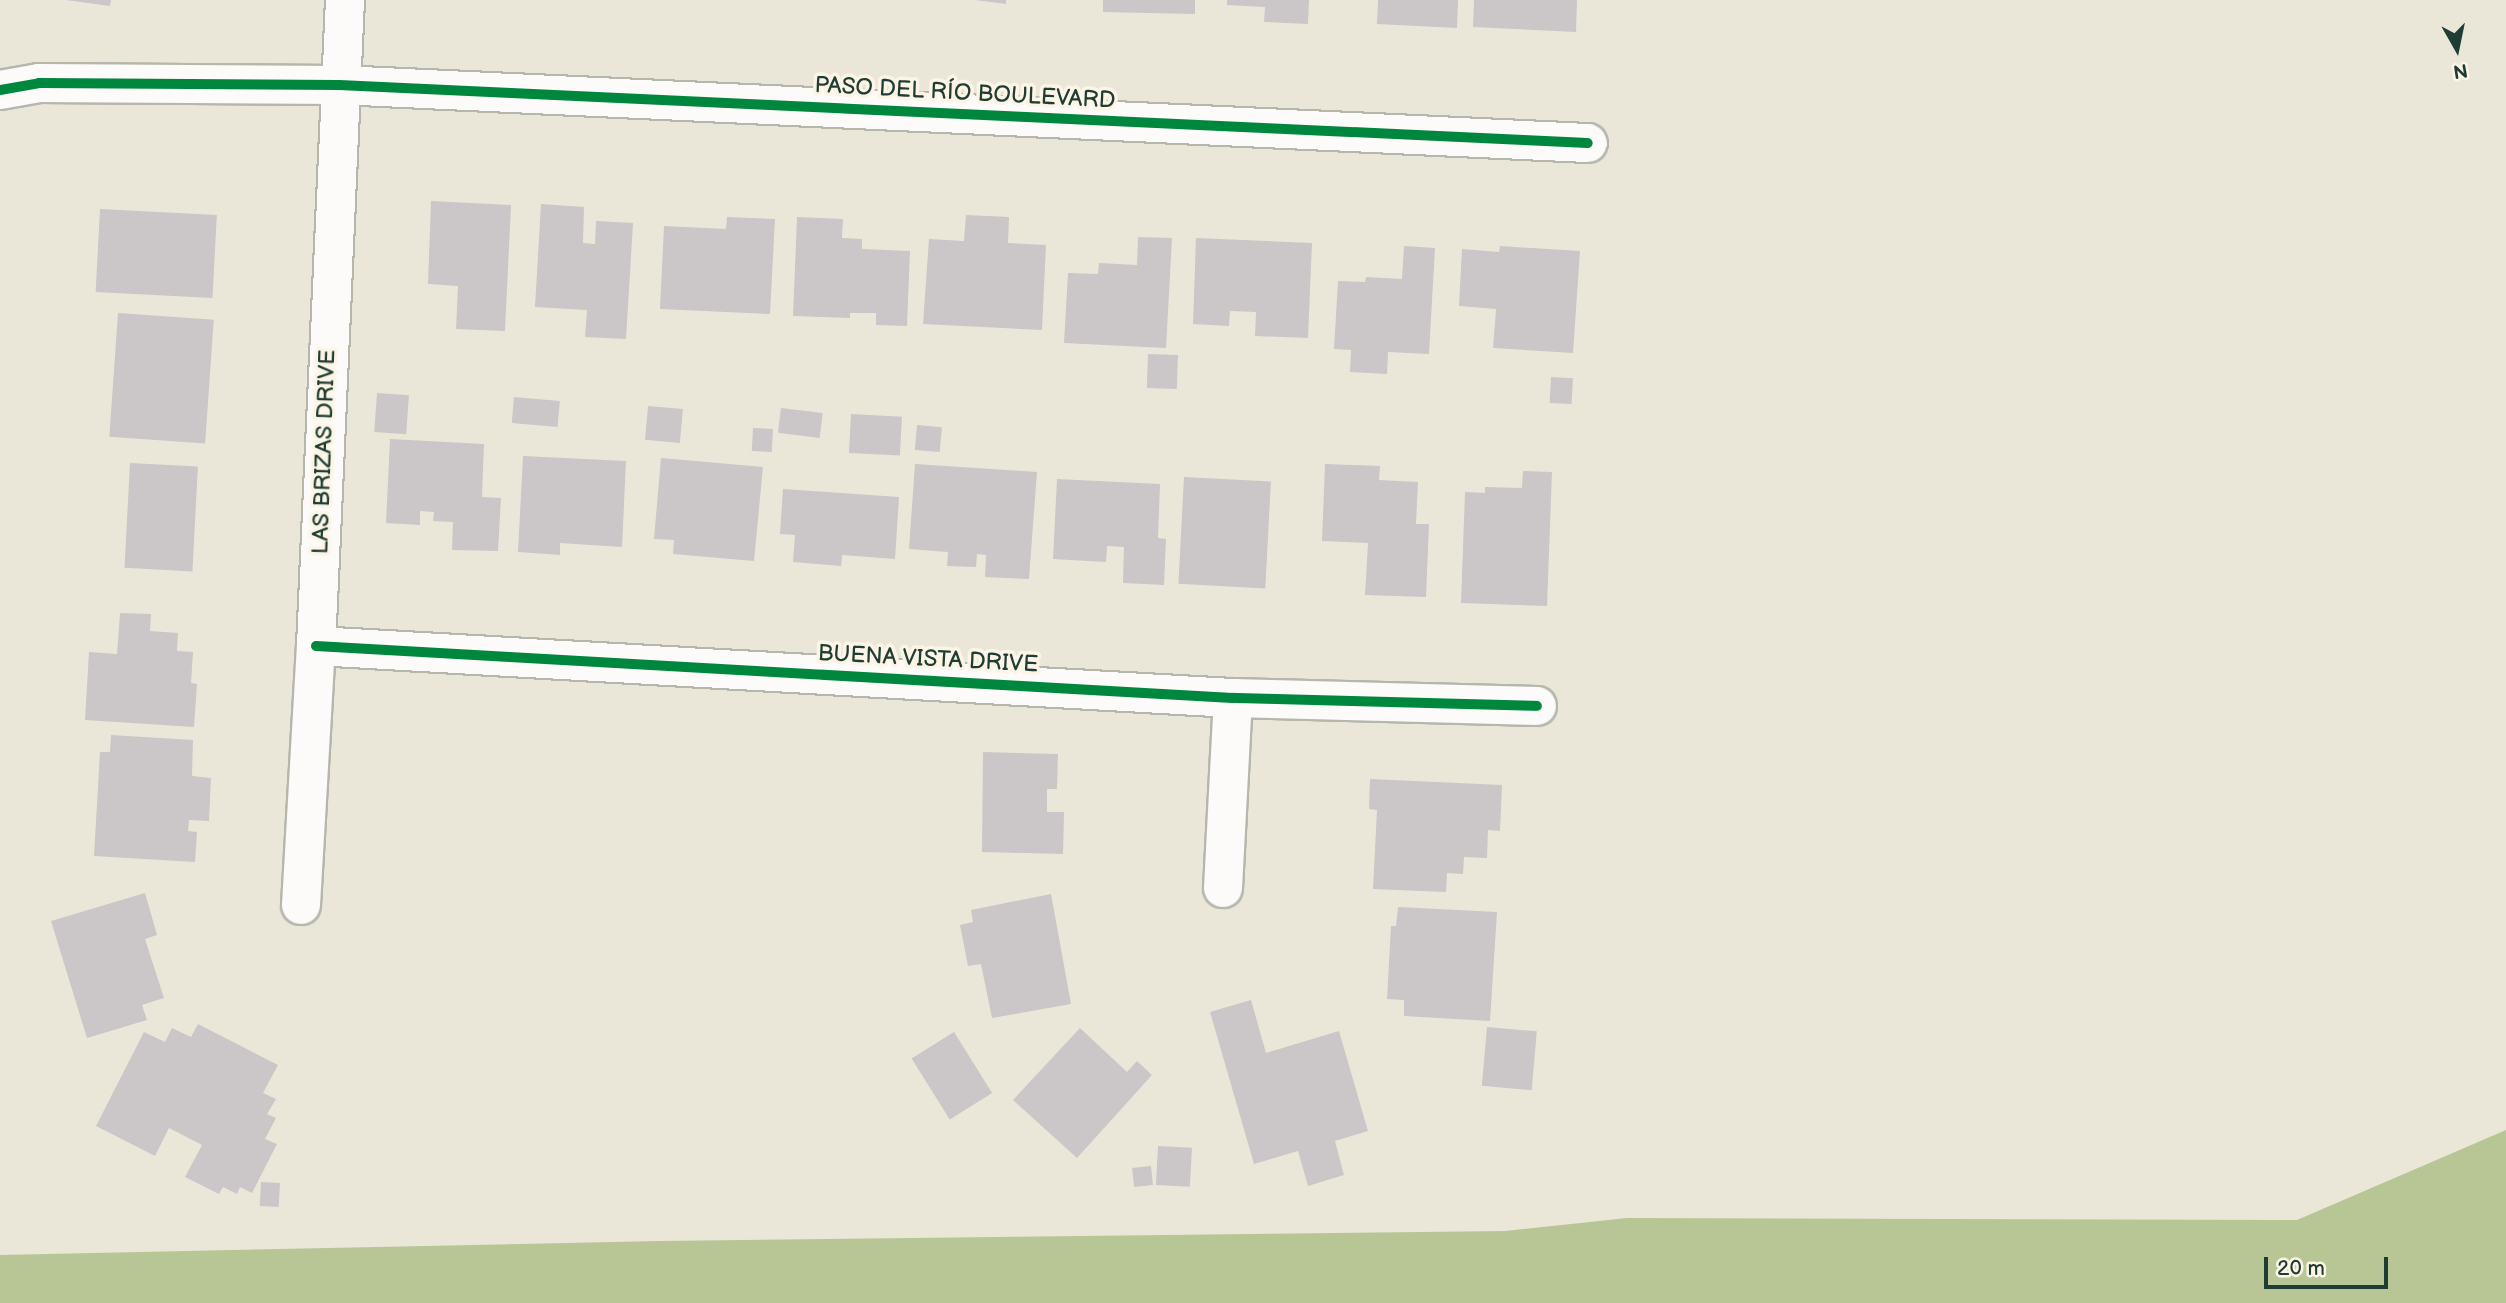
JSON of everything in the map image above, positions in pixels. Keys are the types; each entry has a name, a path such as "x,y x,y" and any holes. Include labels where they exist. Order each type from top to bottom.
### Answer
{"street":[{"name":"LAS BRIZAS DRIVE","path":"301,905 316,646 339,85 345,0"},
{"name":"PASO DEL RÍO BOULEVARD","path":"0,90 39,83 339,85 1588,143"},
{"name":"BUENA VISTA DRIVE","path":"316,646 1233,698 1538,706"},
{"path":"1223,888 1233,698"}],"green space":[{"path":"2506,1130 2506,1303 0,1303 0,1255 659,1241 1505,1231 1627,1218 2297,1220"}],"building":[{"path":"66,0 111,0 110,6"},
{"path":"975,0 1006,0 1006,4"},
{"path":"1103,0 1195,0 1195,14 1103,12"},
{"path":"1227,0 1309,0 1308,24 1264,22 1265,7 1227,5"},
{"path":"1378,0 1458,0 1457,28 1377,24"},
{"path":"1474,0 1577,0 1576,32 1473,27"},
{"path":"431,201 511,205 505,331 456,329 458,286 428,284"},
{"path":"541,204 584,207 583,243 595,244 596,221 633,223 626,339 585,337 587,310 535,307"},
{"path":"100,209 217,215 212,298 96,292"},
{"path":"966,215 1009,217 1008,243 1046,245 1042,330 923,324 929,239 964,241"},
{"path":"727,217 775,219 770,314 660,309 664,226 726,229"},
{"path":"797,217 843,219 842,238 862,239 862,249 910,251 907,326 876,325 876,313 850,313 850,318 793,316"},
{"path":"1138,237 1172,238 1166,348 1064,343 1068,273 1098,274 1099,263 1137,265"},
{"path":"1196,238 1312,243 1308,338 1255,336 1256,312 1230,311 1229,326 1193,324"},
{"path":"1404,246 1435,248 1429,354 1388,352 1387,374 1350,372 1351,350 1334,349 1338,281 1365,282 1366,277 1402,279"},
{"path":"1500,246 1580,251 1573,353 1493,348 1496,309 1459,306 1462,249 1499,252"},
{"path":"118,313 214,320 205,443 109,437"},
{"path":"1148,354 1178,355 1177,389 1147,388"},
{"path":"1551,377 1573,378 1572,404 1550,403"},
{"path":"377,393 409,395 406,434 374,432"},
{"path":"514,397 560,401 558,427 512,423"},
{"path":"648,406 683,409 680,443 645,440"},
{"path":"781,408 823,413 820,438 778,433"},
{"path":"851,414 902,417 900,456 849,453"},
{"path":"917,425 942,427 940,452 915,450"},
{"path":"753,428 773,429 772,452 752,451"},
{"path":"390,439 484,444 482,497 501,498 498,551 452,550 453,522 433,521 434,512 420,511 420,525 386,523"},
{"path":"523,456 626,461 622,547 560,543 560,555 518,552"},
{"path":"661,458 763,467 754,561 673,554 674,540 654,539"},
{"path":"130,463 198,467 192,571 125,568"},
{"path":"915,464 1037,472 1029,579 985,577 986,555 977,554 976,567 947,566 948,552 909,549"},
{"path":"1325,464 1380,466 1379,480 1418,482 1416,524 1429,524 1426,597 1365,595 1368,543 1322,541"},
{"path":"1523,471 1552,472 1547,606 1461,603 1465,492 1485,493 1485,487 1522,488"},
{"path":"1184,477 1271,482 1265,588 1178,584"},
{"path":"1057,479 1160,484 1158,538 1166,539 1164,585 1123,583 1124,547 1107,546 1106,562 1053,559"},
{"path":"783,489 899,497 895,559 842,555 841,566 793,562 795,535 780,534"},
{"path":"120,613 151,614 150,631 178,633 177,651 193,652 191,683 197,684 194,727 85,720 89,652 117,654"},
{"path":"111,735 193,740 192,776 211,778 209,821 189,820 188,831 197,832 195,862 94,856 100,752 110,752"},
{"path":"983,752 1058,754 1057,789 1047,789 1047,812 1064,812 1063,854 982,852"},
{"path":"1370,779 1502,785 1500,831 1488,830 1487,858 1464,857 1463,874 1447,873 1446,892 1373,889 1377,810 1369,809"},
{"path":"145,893 157,935 145,939 164,998 142,1005 147,1020 87,1038 51,921"},
{"path":"1051,894 1071,1004 992,1018 981,964 968,966 960,925 973,922 971,910"},
{"path":"1398,907 1497,912 1490,1021 1404,1016 1404,1000 1387,999 1391,926 1396,926"},
{"path":"1251,1000 1266,1053 1339,1031 1368,1131 1335,1141 1344,1175 1308,1186 1298,1151 1254,1164 1210,1012"},
{"path":"198,1024 278,1065 263,1093 276,1099 267,1114 276,1118 265,1139 277,1144 252,1193 240,1187 237,1194 223,1187 219,1194 185,1177 202,1145 169,1128 155,1156 96,1126 144,1032 165,1042 172,1028 191,1037"},
{"path":"1487,1027 1537,1031 1532,1090 1482,1086"},
{"path":"1080,1028 1127,1072 1137,1061 1152,1075 1077,1158 1013,1100"},
{"path":"954,1032 992,1093 950,1120 912,1058"},
{"path":"1158,1146 1192,1148 1190,1187 1156,1185"},
{"path":"1151,1166 1153,1185 1134,1187 1132,1168"},
{"path":"261,1182 280,1183 279,1207 260,1206"}],"cycle path":[{"path":"0,90 39,83 339,85 1588,143"},
{"path":"316,646 1233,698 1537,706"}]}
